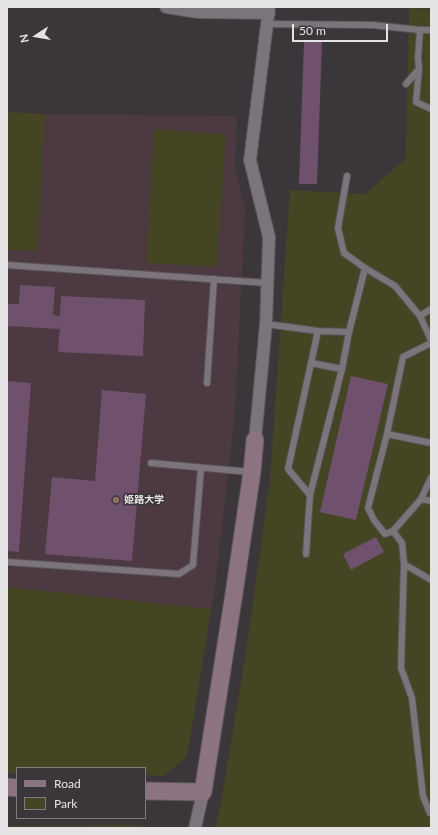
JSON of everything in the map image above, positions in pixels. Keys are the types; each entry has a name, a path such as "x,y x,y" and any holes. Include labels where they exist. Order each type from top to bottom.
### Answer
{"street":[{"path":"166,7 198,12 268,15 250,160 269,237 266,324 252,472 203,792 195,828"},
{"path":"146,791 203,792"}],"lane":[{"path":"268,15 431,30"},
{"path":"420,30 416,102 431,109"},
{"path":"406,84 419,69"},
{"path":"347,176 338,228 344,253 395,286 420,316 431,340"},
{"path":"7,265 267,283"},
{"path":"306,554 310,495 342,369 349,332 365,268"},
{"path":"207,383 214,280"},
{"path":"420,316 431,309"},
{"path":"266,324 318,331 349,332"},
{"path":"310,495 288,469 318,331"},
{"path":"431,344 403,357 388,434 368,508 374,520 385,534 393,530 421,499 431,478"},
{"path":"311,363 342,369"},
{"path":"388,434 431,443"},
{"path":"150,463 252,472"},
{"path":"7,562 179,574 193,564 201,468"},
{"path":"421,499 431,501"},
{"path":"393,530 402,544 404,564 401,668 412,698 423,796 431,813"},
{"path":"404,564 431,580"}],"shaded area":[{"name":"姫路大学","path":"7,112 45,114 237,116 235,169 245,210 235,414 215,587 187,757 163,776 146,775 146,767 16,767 16,773 7,773"}],"green space":[{"path":"409,8 431,9 431,828 215,828 219,814 247,646 270,480 290,190 365,194 406,158"},
{"path":"7,112 45,114 38,251 7,250"},
{"path":"154,129 226,134 217,267 146,263"},
{"path":"7,587 211,609 187,757 163,776 146,775 146,767 16,767 16,773 7,773"},
{"path":"140,825 143,828 7,828 7,826"}],"building":[{"path":"304,41 322,42 317,184 299,184"},
{"path":"20,285 55,287 53,315 60,316 61,296 145,300 143,356 58,352 60,324 59,329 7,326 7,304 19,304"},
{"path":"351,376 388,384 356,520 320,512"},
{"path":"7,381 31,383 19,552 7,551"},
{"path":"102,390 146,394 132,561 45,554 52,477 95,481"},
{"path":"376,537 384,552 351,570 343,554"}],"place":[{"name":"姫路大学","path":"116,500"}]}
